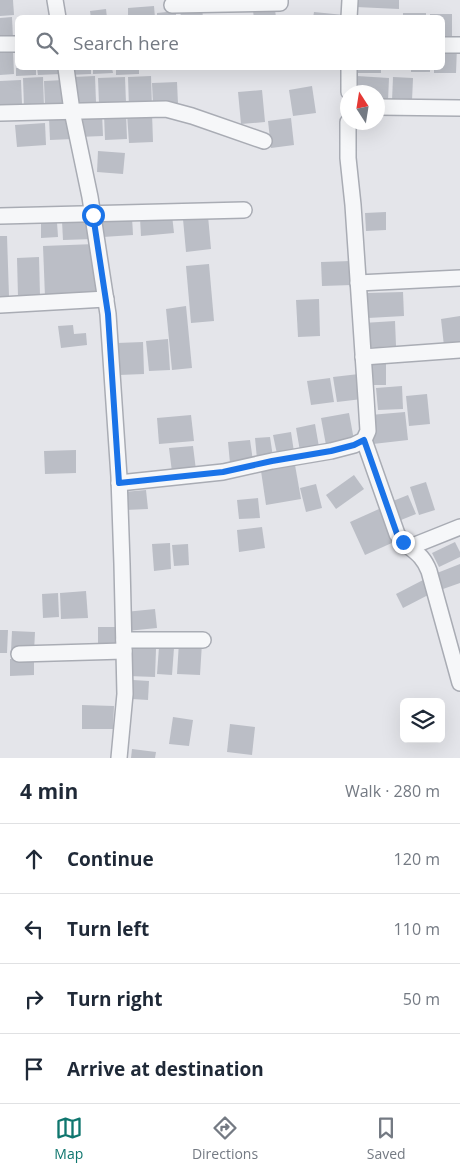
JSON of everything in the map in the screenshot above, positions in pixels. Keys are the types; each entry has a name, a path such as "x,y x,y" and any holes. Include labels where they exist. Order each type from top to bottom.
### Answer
{"street":[{"path":"55,0 58,15"},
{"path":"172,5 280,3 280,0"},
{"path":"349,15 350,0"},
{"path":"0,44 15,44"},
{"path":"445,45 460,45"},
{"path":"66,70 72,111 93,215 108,314 119,483 124,645 125,694 119,758"},
{"path":"349,70 349,85"},
{"path":"385,106 460,108"},
{"path":"0,112 166,109 264,141"},
{"path":"119,483 223,472 331,451 354,445 364,440 368,431 348,158 348,130"},
{"path":"0,216 244,210"},
{"path":"358,283 460,278"},
{"path":"0,305 106,299"},
{"path":"363,357 460,350"},
{"path":"364,440 397,534 403,542 425,560 430,571 460,683"},
{"path":"410,547 460,528"},
{"path":"19,654 203,640"}],"building":[{"path":"0,0 13,0 14,15 0,16"},
{"path":"356,0 399,0 399,9 356,7"},
{"path":"154,6 155,15 128,15 128,8"},
{"path":"202,8 203,15 181,15 180,9"},
{"path":"106,9 107,15 91,15 90,11"},
{"path":"275,9 276,15 254,15 253,11"},
{"path":"176,11 176,15 157,15 157,13"},
{"path":"314,12 344,15 314,15"},
{"path":"403,13 426,13 426,15 403,15"},
{"path":"452,14 452,36 445,37 445,15 430,15"},
{"path":"12,17 13,39 0,40 0,18"},
{"path":"445,47 457,47 456,73 434,73 434,70 445,70"},
{"path":"0,51 13,51 14,74 0,75"},
{"path":"16,70 36,70 36,75 16,76"},
{"path":"37,70 60,70 61,74 38,75"},
{"path":"69,70 91,70 91,74 69,75"},
{"path":"93,70 112,70 113,73 93,74"},
{"path":"116,70 139,70 139,74 116,75"},
{"path":"354,70 381,70 381,73 353,73"},
{"path":"411,70 430,70 430,72 411,72"},
{"path":"95,76 96,102 74,103 73,77"},
{"path":"151,76 152,107 129,108 128,77"},
{"path":"357,76 389,78 388,101 385,101 385,85 356,85"},
{"path":"43,77 44,107 24,108 23,78"},
{"path":"125,77 126,103 99,104 98,78"},
{"path":"393,77 413,78 412,101 392,101"},
{"path":"21,80 22,104 0,105 0,81"},
{"path":"64,80 65,106 45,107 44,81"},
{"path":"177,82 178,104 153,105 152,83"},
{"path":"312,86 316,113 293,116 289,90"},
{"path":"262,90 265,122 241,124 238,92"},
{"path":"102,113 103,136 78,137 77,114"},
{"path":"126,113 127,139 105,140 104,114"},
{"path":"152,113 153,142 129,143 127,114"},
{"path":"72,117 73,139 50,140 49,118"},
{"path":"291,118 294,145 271,148 268,121"},
{"path":"45,123 46,145 17,147 15,125"},
{"path":"98,151 125,153 123,174 97,172"},
{"path":"386,212 386,230 366,231 365,213"},
{"path":"172,215 174,233 141,236 140,218"},
{"path":"208,216 211,249 186,252 183,219"},
{"path":"132,217 133,235 103,237 102,219"},
{"path":"92,220 93,239 63,240 62,221"},
{"path":"41,222 57,222 58,237 41,238"},
{"path":"0,236 7,236 9,296 0,296"},
{"path":"95,244 97,294 45,297 43,246"},
{"path":"39,257 40,296 18,297 17,258"},
{"path":"351,261 352,285 322,286 321,262"},
{"path":"209,264 214,321 191,323 186,266"},
{"path":"403,292 404,316 368,318 367,293"},
{"path":"319,299 320,336 298,337 296,300"},
{"path":"186,306 192,368 172,370 166,309"},
{"path":"460,316 460,344 444,346 441,319"},
{"path":"395,321 396,346 364,348 363,323"},
{"path":"73,325 74,334 86,333 87,345 61,348 58,326"},
{"path":"168,339 170,370 149,371 146,341"},
{"path":"143,342 144,374 119,375 117,343"},
{"path":"369,364 386,364 386,385 369,385"},
{"path":"359,374 362,399 337,402 333,377"},
{"path":"330,378 334,402 311,405 307,381"},
{"path":"402,386 403,409 378,410 376,388"},
{"path":"427,394 430,424 409,426 406,396"},
{"path":"405,412 408,440 373,444 370,415"},
{"path":"349,413 354,440 326,445 321,418"},
{"path":"191,415 194,441 159,444 157,418"},
{"path":"315,424 319,447 300,451 296,428"},
{"path":"291,432 294,452 277,454 273,435"},
{"path":"270,437 273,457 257,459 255,438"},
{"path":"250,440 253,461 230,463 228,442"},
{"path":"193,446 196,470 172,472 169,448"},
{"path":"76,450 76,473 45,474 44,451"},
{"path":"295,465 301,499 266,505 261,471"},
{"path":"354,475 364,489 336,509 326,495"},
{"path":"426,482 435,510 419,515 410,487"},
{"path":"316,484 322,508 306,512 300,488"},
{"path":"146,490 148,509 125,510 124,492"},
{"path":"408,495 416,514 396,522 388,503"},
{"path":"258,498 260,518 239,519 237,500"},
{"path":"379,509 394,542 365,555 350,522"},
{"path":"262,527 265,548 239,552 237,530"},
{"path":"455,542 460,552 460,557 439,567 432,553"},
{"path":"170,543 171,569 154,571 152,544"},
{"path":"188,544 189,565 174,566 172,545"},
{"path":"460,564 460,583 443,589 437,573"},
{"path":"425,579 432,593 403,608 396,594"},
{"path":"86,591 88,618 61,619 60,593"},
{"path":"58,593 59,617 43,618 42,594"},
{"path":"155,609 157,628 127,631 125,612"},
{"path":"98,627 120,627 120,648 98,648"},
{"path":"0,630 8,630 7,653 0,653"},
{"path":"12,631 35,632 34,652 11,651"},
{"path":"179,642 202,643 200,675 177,674"},
{"path":"159,647 174,648 172,675 157,674"},
{"path":"130,648 156,649 155,677 128,676"},
{"path":"34,658 34,675 10,676 10,659"},
{"path":"133,680 149,681 148,700 132,699"},
{"path":"82,705 114,706 113,729 82,729"},
{"path":"173,717 193,720 189,746 169,744"},
{"path":"230,724 255,727 252,755 227,752"},
{"path":"132,749 156,752 155,758 131,758"}],"route":[{"path":"93,215 108,314 119,483 223,472 331,451 354,445 364,440 397,534 403,542"}]}
